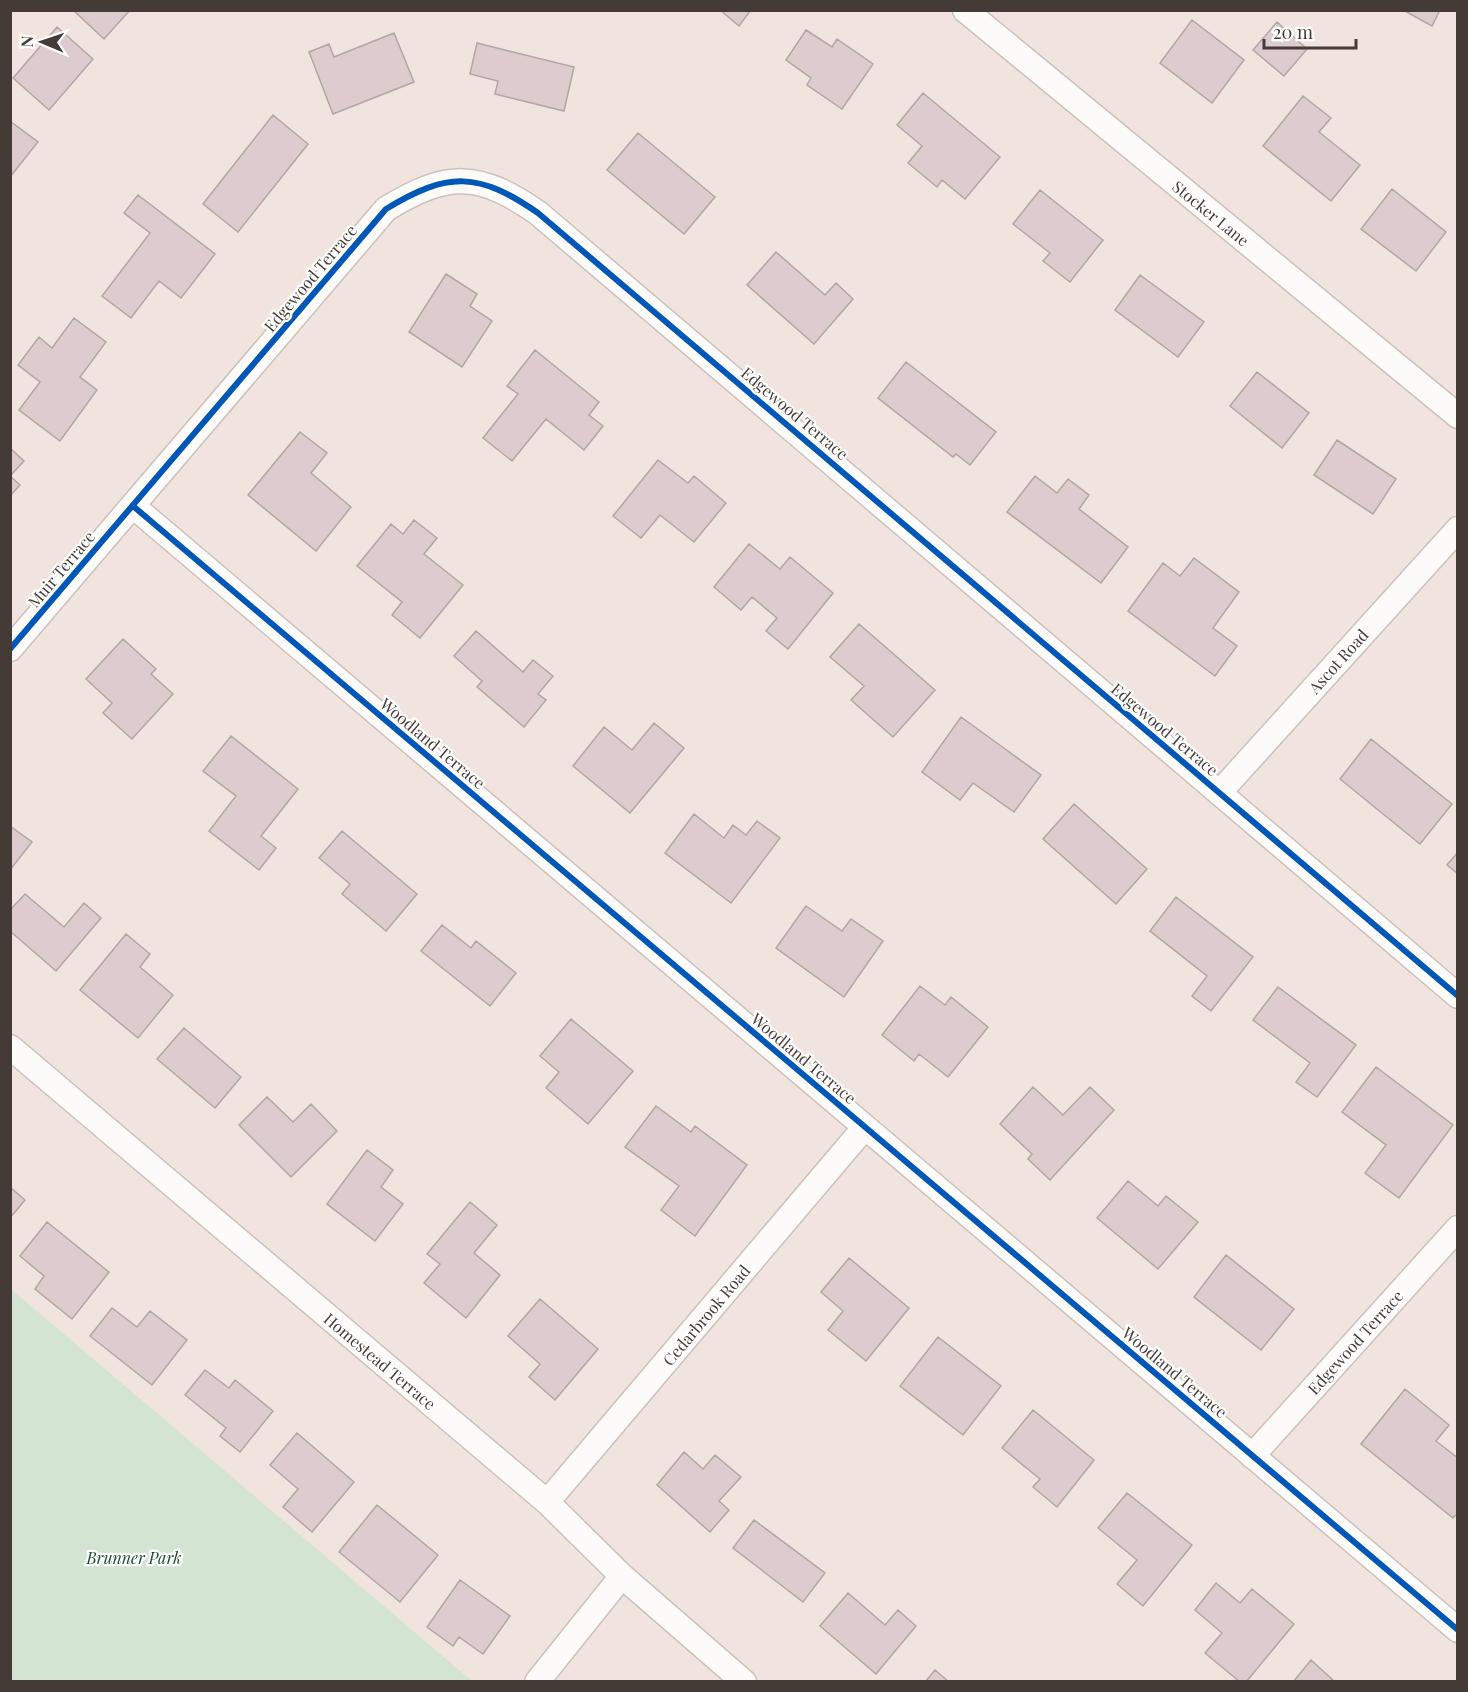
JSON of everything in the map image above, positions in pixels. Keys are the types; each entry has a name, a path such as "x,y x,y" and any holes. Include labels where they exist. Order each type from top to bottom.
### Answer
{"street":[{"name":"Stocker Lane","path":"965,10 1458,416"},
{"name":"Edgewood Terrace","path":"133,506 386,209 416,190 439,183 463,182 486,185 509,192 538,213 1458,996"},
{"name":"Muir Terrace","path":"10,649 133,506"},
{"name":"Woodland Terrace","path":"133,506 1458,1630"},
{"name":"Ascot Road","path":"1219,793 1458,529"},
{"name":"Homestead Terrace","path":"10,1047 547,1502 622,1576 744,1682"},
{"name":"Cedarbrook Road","path":"547,1502 865,1127"},
{"name":"Edgewood Terrace","path":"1252,1456 1458,1228"},
{"path":"537,1682 622,1576"}],"green space":[{"name":"Brunner Park","path":"11,1289 472,1681 11,1681"}],"building":[{"path":"73,10 130,10 104,39"},
{"path":"720,10 751,10 739,26"},
{"path":"1403,10 1440,10 1432,26"},
{"path":"1192,20 1244,60 1212,103 1160,63"},
{"path":"1277,22 1307,49 1284,76 1253,50"},
{"path":"57,27 93,59 49,110 13,78"},
{"path":"806,30 832,47 837,39 873,64 842,109 807,85 811,78 786,60"},
{"path":"394,33 414,82 333,114 309,52 329,44 334,57"},
{"path":"477,43 574,67 564,111 495,94 498,81 470,74"},
{"path":"923,93 1000,157 965,199 942,180 937,187 908,163 922,146 897,125"},
{"path":"1303,96 1331,118 1319,132 1360,165 1331,201 1263,146"},
{"path":"273,115 308,144 238,232 203,204"},
{"path":"10,121 38,142 10,177"},
{"path":"638,133 715,197 684,234 607,170"},
{"path":"1392,189 1446,232 1416,271 1361,229"},
{"path":"1040,190 1103,240 1070,282 1043,261 1050,253 1013,224"},
{"path":"138,195 215,254 181,298 159,281 131,318 102,296 150,233 124,213"},
{"path":"776,252 825,295 836,283 853,299 814,344 747,285"},
{"path":"446,274 477,294 470,306 492,321 462,367 409,332"},
{"path":"1140,275 1204,322 1178,357 1115,310"},
{"path":"74,318 106,342 80,377 97,390 60,441 19,410 40,382 18,365 39,337 52,348"},
{"path":"535,350 599,402 589,415 603,426 584,450 546,419 512,461 483,438 518,394 507,386"},
{"path":"906,362 996,432 970,465 956,454 953,457 878,398"},
{"path":"1257,372 1309,413 1282,448 1230,406"},
{"path":"300,432 327,453 311,473 351,507 316,551 248,495"},
{"path":"1337,440 1396,479 1373,514 1314,475"},
{"path":"10,448 24,461 10,476"},
{"path":"658,460 688,483 694,476 726,503 694,542 660,515 641,538 613,516"},
{"path":"10,476 20,485 10,496"},
{"path":"1035,476 1057,493 1068,479 1089,495 1079,509 1128,547 1101,583 1007,512"},
{"path":"414,520 437,538 424,554 463,585 420,638 392,615 402,602 357,566 391,524 403,534"},
{"path":"749,544 780,569 790,557 833,593 788,649 766,631 777,618 752,597 741,610 714,587"},
{"path":"1194,558 1239,592 1213,628 1237,646 1215,676 1128,611 1163,563 1180,576"},
{"path":"859,624 935,690 893,737 851,700 864,686 830,657"},
{"path":"476,631 523,672 533,660 553,676 538,694 546,700 524,727 477,687 482,681 454,656"},
{"path":"123,639 156,669 151,674 173,694 132,739 103,713 112,703 86,679"},
{"path":"961,717 1041,775 1014,812 973,783 960,800 922,772"},
{"path":"654,723 684,748 630,813 573,766 604,727 632,750"},
{"path":"231,736 298,789 261,836 276,848 259,870 209,831 236,796 203,771"},
{"path":"1371,739 1452,804 1420,844 1340,779"},
{"path":"1074,804 1147,869 1116,904 1043,839"},
{"path":"694,814 724,838 733,825 746,835 757,821 780,838 731,903 665,853"},
{"path":"10,826 32,842 10,870"},
{"path":"342,831 417,894 386,931 342,894 350,884 319,858"},
{"path":"1458,852 1458,874 1447,865"},
{"path":"25,894 64,927 84,903 101,918 56,971 10,931 10,910"},
{"path":"1176,897 1253,957 1211,1011 1192,996 1207,976 1150,931"},
{"path":"806,906 842,931 851,919 883,941 844,997 776,948"},
{"path":"442,925 471,948 476,941 516,973 490,1006 421,951"},
{"path":"126,934 150,954 140,967 173,995 138,1038 80,990"},
{"path":"920,986 945,1005 951,997 988,1027 948,1077 919,1054 914,1061 882,1035"},
{"path":"1278,987 1356,1045 1317,1097 1296,1082 1310,1063 1253,1020"},
{"path":"571,1019 633,1071 588,1124 546,1088 559,1072 540,1056"},
{"path":"184,1028 241,1077 215,1108 157,1059"},
{"path":"1376,1067 1453,1125 1399,1198 1365,1173 1386,1145 1342,1112"},
{"path":"1033,1087 1063,1115 1090,1087 1114,1110 1050,1180 1028,1159 1032,1154 1000,1124"},
{"path":"267,1097 293,1122 311,1104 337,1131 291,1177 239,1125"},
{"path":"656,1106 691,1132 695,1126 747,1165 695,1236 661,1210 679,1186 625,1147"},
{"path":"367,1150 393,1170 381,1187 403,1204 375,1241 327,1204"},
{"path":"1128,1181 1158,1206 1166,1196 1198,1222 1158,1269 1097,1218"},
{"path":"10,1187 25,1200 10,1218"},
{"path":"470,1202 497,1225 474,1253 500,1275 466,1318 424,1283 440,1264 427,1254"},
{"path":"47,1222 109,1272 72,1319 35,1289 44,1276 20,1256"},
{"path":"1226,1255 1294,1309 1261,1350 1194,1297"},
{"path":"849,1258 909,1308 866,1361 828,1330 843,1311 821,1292"},
{"path":"540,1299 598,1349 555,1400 529,1377 540,1364 508,1336"},
{"path":"112,1308 137,1327 150,1311 187,1340 152,1385 90,1336"},
{"path":"938,1337 1001,1386 963,1435 900,1386"},
{"path":"205,1370 229,1388 235,1380 273,1411 240,1452 220,1436 226,1428 185,1395"},
{"path":"1405,1389 1449,1425 1436,1441 1458,1458 1458,1513 1453,1518 1361,1444"},
{"path":"1033,1410 1094,1460 1057,1507 1033,1487 1040,1479 1002,1448"},
{"path":"297,1433 354,1482 312,1532 283,1507 298,1489 270,1465"},
{"path":"684,1452 703,1469 715,1455 741,1477 719,1501 729,1510 710,1532 657,1485"},
{"path":"1127,1493 1192,1545 1143,1606 1117,1584 1137,1560 1098,1528"},
{"path":"377,1505 438,1555 400,1602 339,1552"},
{"path":"754,1520 825,1573 803,1602 733,1548"},
{"path":"460,1580 510,1616 483,1654 459,1637 453,1646 427,1627"},
{"path":"1216,1583 1240,1603 1252,1589 1294,1624 1246,1682 1240,1682 1205,1653 1222,1633 1195,1610"},
{"path":"848,1593 885,1625 898,1610 916,1626 876,1674 820,1626"},
{"path":"1311,1660 1335,1682 1293,1682"},
{"path":"935,1670 949,1682 925,1682"}],"cycle path":[{"path":"10,649 386,209 428,188 446,183 463,181 480,184 517,199 538,213 1458,996"},
{"path":"133,506 1458,1630"}]}
